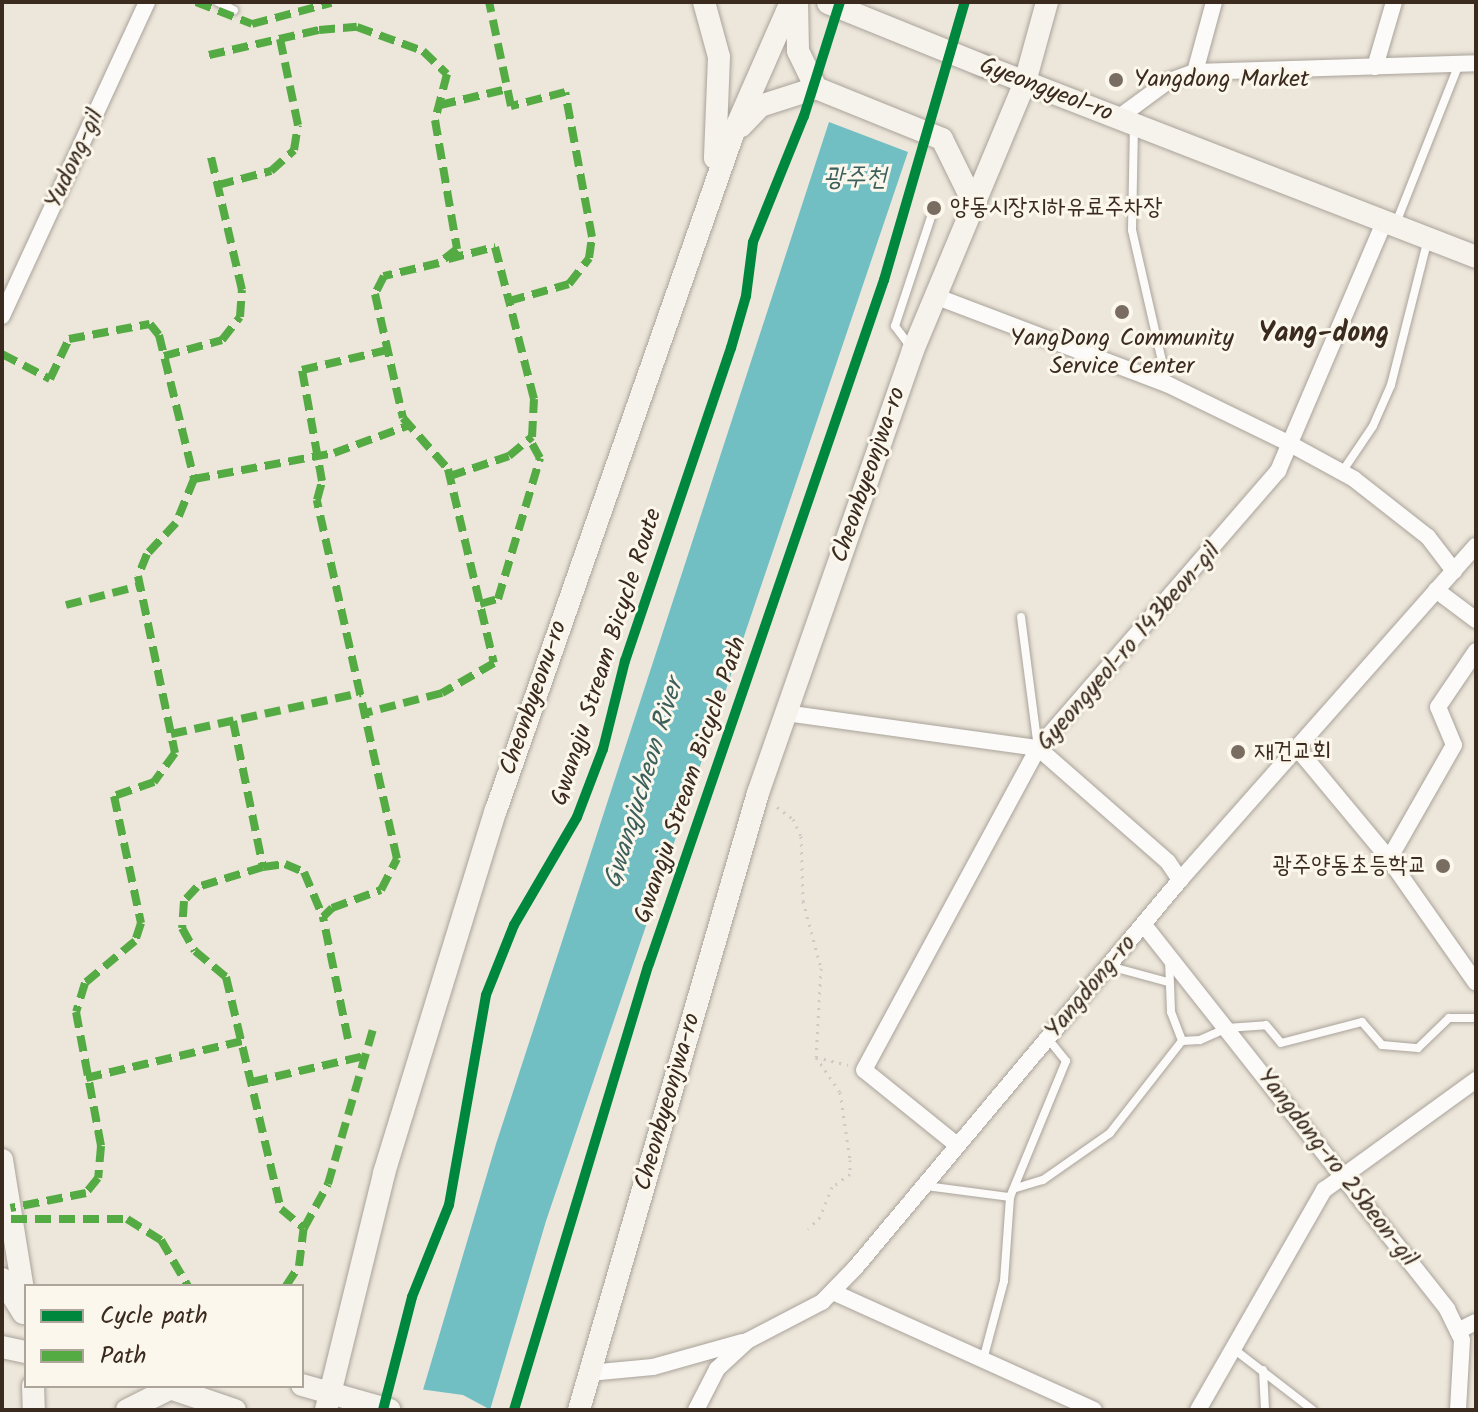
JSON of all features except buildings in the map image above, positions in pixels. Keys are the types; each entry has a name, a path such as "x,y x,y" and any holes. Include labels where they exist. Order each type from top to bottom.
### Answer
{"street":[{"name":"Yudong-gil","path":"2,316 147,2"},
{"path":"704,2 719,57 722,93 711,199"},
{"path":"794,2 798,51 816,88"},
{"name":"Cheonbyeonu-ro","path":"328,1402 380,1188 496,810 733,134 794,2"},
{"name":"Cheonbyeonjwa-ro","path":"579,1410 758,793 913,350 1025,82 1047,2"},
{"path":"1195,72 1214,2"},
{"path":"1375,67 1394,2"},
{"name":"Gyeongyeol-ro","path":"826,3 1476,257"},
{"path":"1126,121 1167,82 1195,72 1468,64"},
{"path":"733,134 760,106 816,88 942,139 974,204"},
{"name":"Gyeongyeol-ro 143beon-gil","path":"864,1070 1038,748 1257,499 1292,445 1389,224"},
{"path":"935,296 1167,384 1292,445 1342,472 1428,537 1454,571"},
{"name":"Yangdong-ro","path":"696,1410 717,1369 747,1341 810,1310 833,1292 1180,880 1476,546"},
{"path":"1436,590 1476,620"},
{"path":"1389,859 1454,745 1438,707 1476,651"},
{"path":"785,713 1038,748 1168,862 1180,880"},
{"path":"1297,748 1389,859 1476,983"},
{"name":"Yangdong-ro 25beon-gil","path":"1144,925 1344,1175 1447,1309 1458,1331"},
{"path":"864,1070 957,1145"},
{"path":"1198,1410 1324,1190 1476,1080"},
{"path":"2,1160 24,1297"},
{"path":"2,1279 24,1315"},
{"path":"833,1292 1094,1410"},
{"path":"2,1294 24,1316"},
{"path":"1458,1410 1458,1331 1476,1322"},
{"path":"589,1373 653,1367 747,1341"},
{"path":"2,1347 24,1352"},
{"path":"304,1386 328,1402 390,1410"},
{"path":"33,1388 34,1410"},
{"path":"127,1410 166,1388"},
{"path":"170,1388 210,1406 235,1410"}],"lane":[{"path":"218,2 234,10"},
{"path":"1389,224 1468,64"},
{"name":"Gyeongyeol-ro","path":"1126,121 1132,230 1167,384"},
{"path":"913,350 895,326 934,208"},
{"path":"1342,472 1373,426 1391,385 1428,239"},
{"path":"1021,617 1038,748"},
{"path":"1169,957 1171,1012 1182,1041"},
{"path":"1109,966 1168,982"},
{"path":"1182,1041 1200,1040 1227,1028 1266,1025 1281,1043 1362,1022 1382,1045 1418,1048 1449,1018 1476,1018"},
{"path":"983,1360 1004,1281 1013,1193 1066,1061 1048,1038"},
{"path":"925,1186 1013,1193 1043,1180 1119,1126 1182,1041"},
{"path":"1235,1350 1313,1410"},
{"path":"1263,1370 1265,1410"}],"path":[{"path":"758,793 793,819 801,836 803,901 821,968 816,1057 840,1092 850,1174 832,1187 820,1217 808,1229"},
{"path":"816,1057 864,1070"}],"water":[{"name":"광주천","path":"829,122 908,152 546,1221 490,1410 417,1410 496,1144"}],"pier":[{"path":"419,1389 463,1395 491,1410 413,1410"}],"marked path":[{"path":"196,2 252,24 331,3"},
{"path":"450,476 509,456 532,437 534,399 509,301 569,284 589,258 592,237 565,92 511,106 489,2"},
{"path":"209,55 319,30 357,27 423,51 447,74 435,120 457,249 439,263 384,276 375,294 403,418 448,469 494,663 442,693 365,713"},
{"path":"218,185 271,171 294,150 298,125 280,39"},
{"path":"440,105 507,89"},
{"path":"164,356 222,340 240,317 242,290 211,157"},
{"path":"448,259 495,247 509,301"},
{"path":"2,354 50,379 69,339 150,324 159,335 194,479 176,523 147,554 138,576 175,753 154,782 114,796 141,923 135,941 85,983 76,1012 101,1146 98,1178 86,1193 10,1208"},
{"path":"348,1039 323,917 332,908 381,890 397,859 317,500 322,481 302,370 387,350"},
{"path":"194,479 334,453 407,426"},
{"path":"480,604 498,599 540,458 530,440"},
{"path":"66,605 139,586"},
{"path":"171,734 361,693"},
{"path":"233,721 263,867 197,887 184,901 182,928 195,951 226,977 281,1209 304,1228"},
{"path":"263,867 285,864 304,872 323,917"},
{"path":"287,1284 299,1266 304,1228 328,1184 373,1029"},
{"path":"86,1078 242,1041"},
{"path":"252,1082 365,1056"},
{"path":"11,1219 127,1219 161,1240 187,1284"}],"cycle path":[{"name":"Gwangju Stream Bicycle Route","path":"383,1410 412,1297 449,1205 486,995 514,925 577,817 603,749 625,661 731,348 746,296 753,242 804,116 840,2"},
{"name":"Gwangju Stream Bicycle Path","path":"514,1410 649,964 884,280 965,2"}],"place":[{"name":"Yangdong Market","path":"1116,80"},
{"name":"양동시장지하유료주차장","path":"934,208"},
{"name":"YangDong Community Service Center","path":"1122,312"},
{"name":"재건교회","path":"1238,752"},
{"name":"광주양동초등학교","path":"1443,866"}],"district":[{"name":"Yang-dong","path":"1324,334"}],"water label":[{"name":"Gwangjucheon River","path":"645,784"}]}
